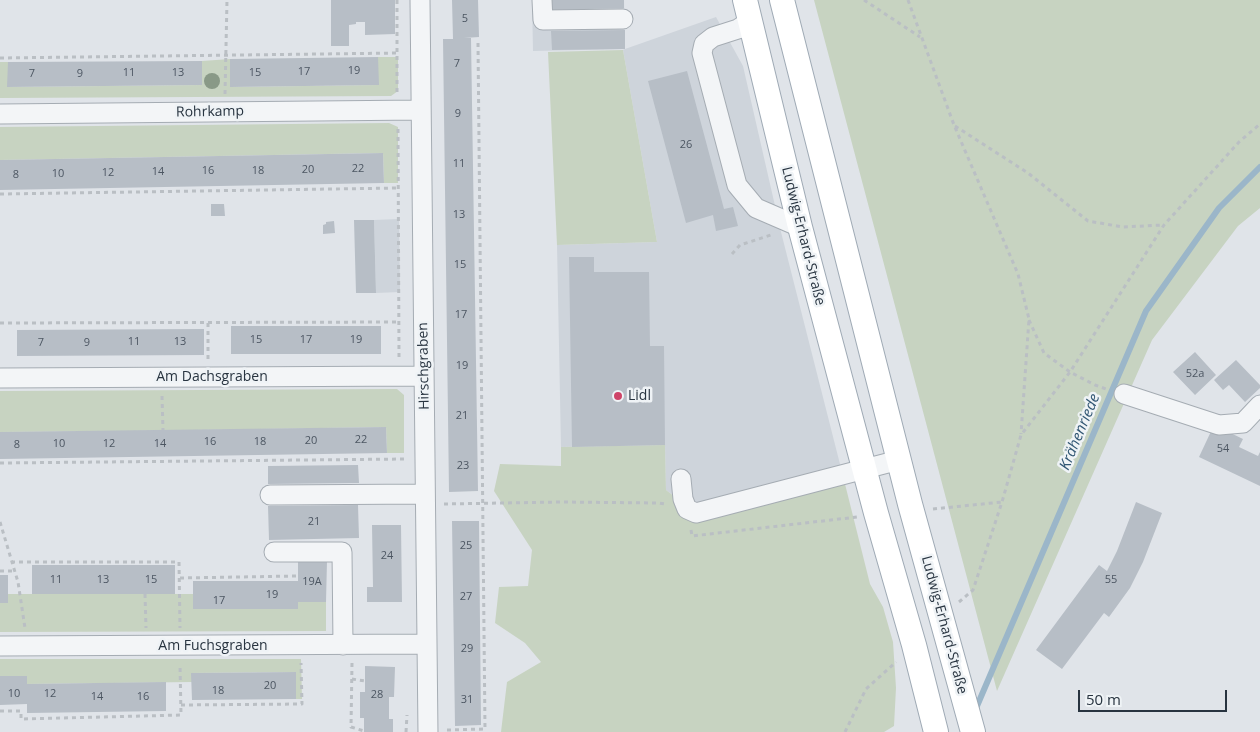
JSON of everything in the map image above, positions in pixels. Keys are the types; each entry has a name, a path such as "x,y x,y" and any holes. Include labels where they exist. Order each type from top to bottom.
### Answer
{"main road":[{"name":"Ludwig-Erhard-Straße","path":"782,0 899,460 973,732"},
{"name":"Ludwig-Erhard-Straße","path":"748,10 800,227 936,732"}],"street":[{"name":"Hirschgraben","path":"420,0 424,376 432,499 427,644 435,731"},
{"path":"542,0 543,20 623,19"},
{"path":"748,10 738,29 713,37 704,44 702,53 737,185 756,208 800,227"},
{"name":"Rohrkamp","path":"0,114 421,110"},
{"name":"Am Dachsgraben","path":"0,378 424,376"},
{"path":"1124,394 1219,425 1243,423 1260,405"},
{"path":"682,479 683,499 687,509 696,514 899,460"},
{"path":"270,495 432,499"},
{"path":"274,552 342,552 348,652"},
{"name":"Am Fuchsgraben","path":"0,646 348,652 427,644"}],"path":[{"path":"225,98 227,0"},
{"path":"391,96 398,91 397,0"},
{"path":"864,0 921,38"},
{"path":"908,0 954,125 1018,274 1029,319 1044,353 1070,372 1095,385"},
{"path":"435,731 484,729 478,43"},
{"path":"0,58 398,53"},
{"path":"1021,434 1070,372 1164,225 1239,142 1260,124"},
{"path":"954,125 1028,174 1088,221 1123,227 1164,225"},
{"path":"0,323 400,322 398,127"},
{"path":"0,194 398,188"},
{"path":"732,254 740,245 773,234"},
{"path":"958,602 972,590 1002,502 1021,434 1029,319"},
{"path":"208,322 208,362"},
{"path":"162,391 163,430"},
{"path":"0,463 405,459"},
{"path":"432,499 483,503 659,503 687,509 692,536 858,517 876,512"},
{"path":"933,509 1002,502"},
{"path":"0,522 14,571 24,617 25,632"},
{"path":"11,562 179,562 180,632"},
{"path":"0,571 14,571"},
{"path":"180,578 297,576"},
{"path":"145,594 146,632"},
{"path":"348,652 352,679 351,726 364,731"},
{"path":"181,705 302,704 301,659"},
{"path":"0,711 21,711 21,719 181,715 180,660"},
{"path":"845,732 866,689 896,662"},
{"path":"352,679 365,681"}],"shaded area":[{"path":"532,0 624,0 625,49 533,51"},
{"path":"716,17 743,66 781,232 843,476 696,513 666,490 665,445 561,447 557,245 657,242 623,50"},
{"path":"399,219 400,292 376,293 374,220"}],"green space":[{"path":"814,0 1260,0 1260,208 1238,226 1152,340 997,691"},
{"path":"623,50 657,242 557,245 548,52"},
{"path":"378,57 398,57 398,91 391,96 0,98 0,62 8,62 8,87 202,85 202,61 230,59 231,87 378,85"},
{"path":"389,123 398,127 398,183 384,183 383,153 0,160 0,127"},
{"path":"397,389 404,395 404,453 387,453 386,427 0,432 0,391"},
{"path":"665,445 666,490 696,513 843,476 870,584 883,607 893,642 896,688 894,726 884,732 501,732 507,682 541,662 525,643 495,623 499,587 528,586 532,550 494,491 500,464 561,466 561,447"},
{"path":"8,594 193,594 193,609 298,609 298,602 326,602 326,631 0,632 0,603 8,603"},
{"path":"0,659 301,659 302,699 296,699 295,672 192,673 192,682 27,684 27,676 0,676"}],"building":[{"path":"331,0 395,0 395,34 365,35 365,22 356,22 356,24 349,25 349,46 331,46"},
{"path":"452,0 478,0 479,37 464,38 471,38 478,491 449,492 443,39 453,39"},
{"path":"551,0 624,0 624,8 551,10"},
{"path":"625,30 625,49 552,50 551,31"},
{"path":"378,57 379,85 230,87 230,59"},
{"path":"202,61 202,85 7,87 8,62"},
{"path":"687,71 724,209 733,207 738,226 716,231 713,215 686,223 648,81"},
{"path":"383,153 384,183 0,190 0,160"},
{"path":"211,204 224,204 225,216 211,216"},
{"path":"354,220 374,220 376,293 356,293"},
{"path":"334,221 335,233 323,234 323,225 326,222"},
{"name":"Lidl","path":"569,257 594,257 594,272 649,272 650,346 664,346 665,445 572,447"},
{"path":"231,326 381,326 381,354 231,354"},
{"path":"204,329 204,355 17,356 17,330"},
{"path":"1195,352 1216,375 1195,395 1173,372"},
{"path":"1236,360 1260,385 1260,388 1245,402 1229,385 1223,390 1214,380"},
{"path":"1214,425 1243,439 1239,447 1258,456 1260,452 1260,486 1199,457"},
{"path":"386,427 387,453 0,459 0,432"},
{"path":"358,465 359,483 268,484 268,466"},
{"path":"1136,502 1162,513 1143,562 1130,588 1109,617 1104,613 1062,669 1036,650 1099,565 1107,571"},
{"path":"358,505 359,538 269,540 268,506"},
{"path":"452,521 479,521 481,725 455,726"},
{"path":"372,525 401,525 402,602 367,602 367,587 373,587"},
{"path":"298,561 327,561 326,602 298,602 298,609 193,609 193,581 298,581"},
{"path":"32,565 175,565 175,594 32,594"},
{"path":"0,575 8,575 8,603 0,603"},
{"path":"365,666 395,667 394,697 389,697 389,719 393,719 393,732 364,732 364,718 360,718 360,692 365,692"},
{"path":"296,672 296,699 192,700 191,673"},
{"path":"0,676 27,676 27,684 166,682 166,711 27,713 27,704 0,705"}],"waterway":[{"name":"Krähenriede","path":"974,713 1146,311 1219,208 1260,167"}],"place":[{"name":"Lidl","path":"618,396"}]}
